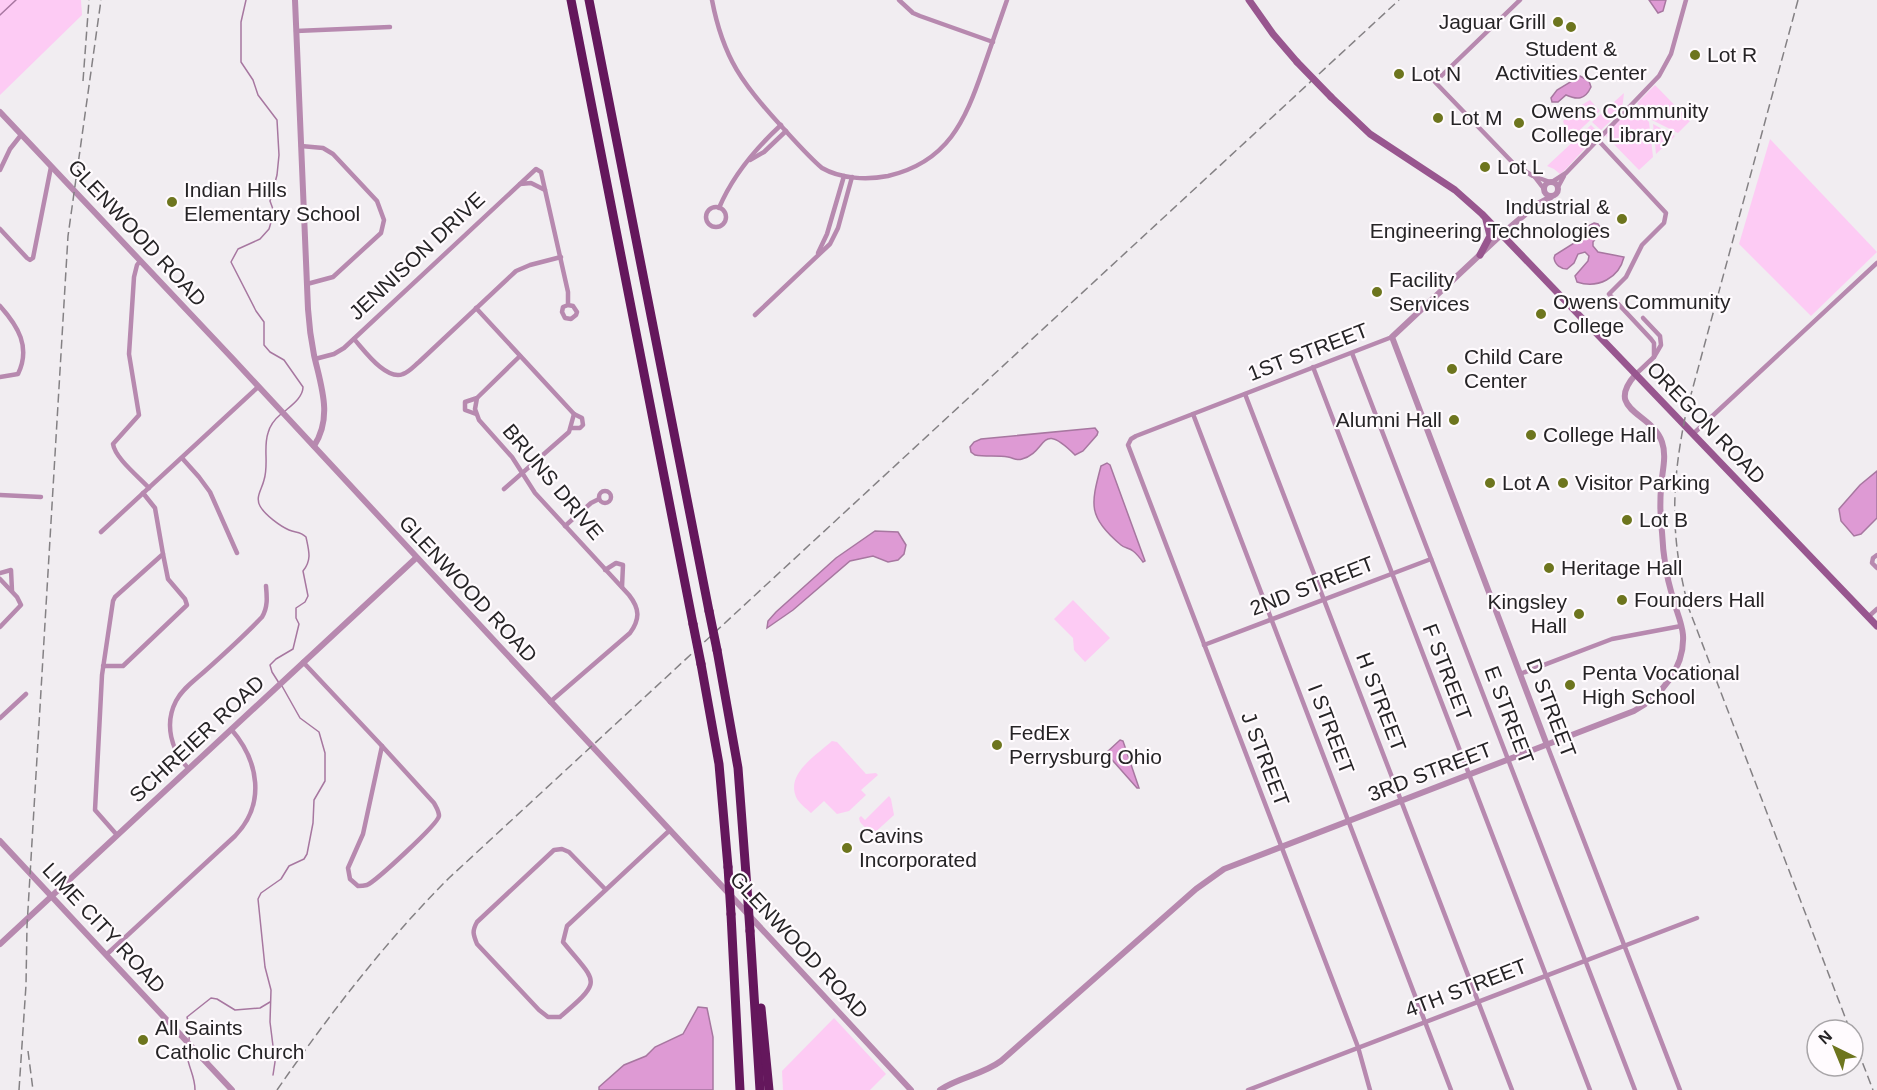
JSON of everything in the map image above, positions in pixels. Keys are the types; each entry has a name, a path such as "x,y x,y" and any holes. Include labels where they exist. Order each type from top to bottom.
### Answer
{"highway":[{"path":"571,0 701,664 718,764 731,914 738,1090"},
{"path":"589,0 717,650 738,768 760,1090"},
{"path":"752,959 761,1008 769,1090"}],"main road":[{"name":"OREGON ROAD","path":"1249,0 1273,34 1297,62 1370,134 1455,190 1502,234 1874,621"},
{"path":"1480,255 1490,237 1485,218"}],"street":[{"path":"295,0 310,327 325,405 320,433 314,446"},
{"path":"712,0 723,42 734,67 751,93 786,131 822,168 848,176 883,177 904,171 933,156 957,131 967,113 1007,0"},
{"path":"899,0 912,13 993,42"},
{"path":"1520,0 1435,82 1510,160 1534,176 1558,187"},
{"path":"1536,206 1558,193 1558,187 1566,173 1659,76 1671,54 1686,0"},
{"path":"296,31 390,27"},
{"name":"GLENWOOD ROAD","path":"0,112 278,407 910,1090"},
{"path":"719,208 729,187 757,147 781,125"},
{"path":"750,160 764,152 786,131"},
{"path":"0,170 10,148 21,135"},
{"path":"1597,140 1666,213 1664,223 1642,245 1626,277 1609,294 1654,343 1654,357"},
{"path":"301,146 323,148 333,153 377,201 384,220 381,233 333,278 307,284"},
{"path":"0,229 27,258 30,260 33,258 51,167"},
{"name":"JENNISON DRIVE","path":"315,359 334,354 354,339 537,168 541,172 545,190"},
{"path":"1536,206 1546,184 1566,173"},
{"path":"755,315 828,247 835,236 848,176"},
{"path":"813,261 827,234 848,176"},
{"path":"1534,176 1547,196 1551,197"},
{"path":"517,185 531,183 545,190 561,257 568,292 568,305"},
{"name":"1ST STREET","path":"1129,441 1136,436 1392,337 1502,234 1536,206"},
{"path":"714,207 719,208 725,213 725,222 720,226 712,226 707,220 707,213 714,207"},
{"path":"354,339 385,372 402,375 516,272 530,265 561,257"},
{"path":"140,261 134,277 129,354 139,415 113,444 115,452 149,488"},
{"path":"1693,434 1877,263"},
{"path":"0,306 18,327 22,347 18,374 0,377"},
{"path":"476,308 574,414 582,417 583,425 580,428 572,428"},
{"path":"1636,374 1654,357 1662,340 1643,318"},
{"name":"D STREET","path":"1392,337 1680,1090"},
{"name":"E STREET","path":"1352,352 1635,1090"},
{"path":"477,398 520,356"},
{"name":"F STREET","path":"1313,368 1590,1090"},
{"name":"3RD STREET","path":"940,1090 987,1070 1000,1061 1216,874 1634,711 1654,698 1665,686 1676,666 1682,641 1681,626 1670,588 1662,541 1663,447 1654,428 1631,410 1625,400 1625,388 1636,374"},
{"path":"101,532 258,387"},
{"name":"H STREET","path":"1245,394 1512,1090"},
{"name":"BRUNS DRIVE","path":"476,414 468,412 464,406 468,399 477,398 474,406 476,414 508,452 540,499 622,587 638,609 638,617 625,638 550,702"},
{"path":"504,489 561,441 572,428 574,414"},
{"name":"I STREET","path":"1192,414 1451,1090"},
{"name":"J STREET","path":"1129,441 1128,448 1358,1047 1370,1090"},
{"path":"182,458 210,492 237,553"},
{"path":"103,666 123,666 187,605 185,599 168,579 155,508 143,493"},
{"path":"0,495 41,497"},
{"path":"565,526 591,502 599,499"},
{"path":"117,835 95,810 103,666 115,597 163,554"},
{"path":"1877,555 1873,558 1872,563 1877,568"},
{"name":"SCHREIER ROAD","path":"0,944 416,558"},
{"name":"2ND STREET","path":"1204,645 1431,559"},
{"name":"BRUNS DRIVE","path":"605,570 616,563 623,565 622,587"},
{"path":"0,573 11,570 12,591"},
{"path":"0,579 21,605 0,627"},
{"path":"189,769 178,757 171,740 172,717 176,702 191,683 262,617 267,600 266,586"},
{"path":"1874,621 1877,609"},
{"path":"1520,674 1612,639 1681,626"},
{"path":"303,662 382,746 434,802 439,816 430,829 379,876 367,885 358,886 350,879 348,868 363,834 382,746"},
{"path":"0,718 26,694"},
{"path":"106,955 247,822 254,802 254,774 248,753 231,729"},
{"path":"606,890 569,852 562,849 554,850 477,922 473,930 477,944 539,1010 548,1017 560,1017 587,994 592,984 590,974 563,942 567,926 606,890 670,830"},
{"name":"LIME CITY ROAD","path":"0,841 232,1090"},
{"name":"4TH STREET","path":"1248,1090 1697,918"}],"shaded area":[{"path":"0,0 81,0 82,15 0,95"},
{"path":"1649,0 1666,0 1663,11 1658,13"},
{"path":"1580,76 1589,81 1591,87 1583,97 1574,98 1566,95 1558,102 1552,102 1551,98 1557,90"},
{"path":"1655,85 1690,121 1678,133 1652,120 1637,103"},
{"path":"1624,93 1622,110 1601,130 1592,122"},
{"path":"1590,100 1600,111 1569,140 1563,121"},
{"path":"1634,106 1649,122 1653,157 1639,170 1604,134"},
{"path":"1653,124 1675,136 1656,154"},
{"path":"1591,125 1599,133 1565,170 1560,174 1547,166"},
{"path":"1770,139 1877,252 1811,316 1739,244"},
{"path":"1598,224 1602,230 1593,242 1598,252 1624,257 1618,271 1612,276 1600,283 1585,284 1577,282 1575,276 1588,261 1589,256 1585,252 1578,254 1574,263 1567,269 1559,266 1554,258 1555,255 1579,240 1588,226"},
{"path":"1095,428 1097,435 1083,451 1075,455 1055,439 1045,441 1030,455 1020,460 1004,456 975,455 971,452 970,447 981,439"},
{"path":"1107,463 1110,465 1145,561 1143,562 1134,552 1122,546 1110,535 1097,518 1094,509 1095,490 1101,466"},
{"path":"1877,471 1877,518 1861,534 1854,536 1841,521 1839,509 1860,485"},
{"path":"875,531 898,532 906,545 904,554 898,560 888,562 873,556 850,561 793,610 767,628 768,621 776,612 836,558"},
{"path":"1073,600 1110,638 1085,662 1074,650 1073,638 1054,619"},
{"path":"1120,740 1123,741 1139,788 1106,753"},
{"path":"832,741 837,742 866,774 876,773 878,775 861,790 866,795 849,811 837,814 824,801 811,813 797,799 794,790 795,781 804,766"},
{"path":"889,796 894,815 872,835 859,818 861,816 865,820"},
{"path":"698,1007 707,1008 713,1037 713,1090 599,1090 599,1087 624,1065 646,1056 655,1047 683,1034"},
{"path":"834,1018 886,1074 870,1090 783,1090 782,1071"}],"waterway":[{"path":"0,15 16,0"},
{"path":"246,0 241,22 241,62 253,80 258,95 277,120 279,155 277,175 270,201 274,212 269,229 260,239 238,249 231,262 264,322 264,345 270,352 284,360 303,387 299,397 285,411"},
{"path":"279,683 270,665 293,649 299,624 296,618 296,608 305,602 308,596 303,571 308,563 309,555 306,537 277,523 265,513 259,503 266,468 268,433 273,422 281,414"},
{"path":"273,1075 275,1062 270,1022 271,990 265,967 258,899 261,893 281,879 289,866 304,859 307,854 313,823 314,800 325,781 325,753 319,732 300,718 282,686"},
{"path":"189,1040 190,1029 187,1017 211,998 235,1010 260,1008 270,1002"},
{"path":"188,1045 187,1057 195,1090"}],"railway":[{"path":"83,81 89,0"},
{"path":"19,1090 68,236 101,0"},
{"path":"277,1090 358,980 449,878 1399,0"},
{"path":"1798,0 1686,413 1675,488 1676,535 1678,559 1689,609 1845,1018"},
{"path":"28,1051 33,1090"},
{"path":"1865,1069 1873,1090"}],"place":[{"name":"Jaguar Grill","path":"1558,22"},
{"name":"Student & Activities Center","path":"1571,27"},
{"name":"Lot R","path":"1695,55"},
{"name":"Lot N","path":"1399,74"},
{"name":"Lot M","path":"1438,118"},
{"name":"Owens Community College Library","path":"1519,123"},
{"name":"Lot L","path":"1485,167"},
{"name":"Indian Hills Elementary School","path":"172,202"},
{"name":"Industrial & Engineering Technologies","path":"1622,219"},
{"name":"Facility Services","path":"1377,292"},
{"name":"Owens Community College","path":"1541,314"},
{"name":"Child Care Center","path":"1452,369"},
{"name":"Alumni Hall","path":"1454,420"},
{"name":"College Hall","path":"1531,435"},
{"name":"Lot A","path":"1490,483"},
{"name":"Visitor Parking","path":"1563,483"},
{"name":"Lot B","path":"1627,520"},
{"name":"Heritage Hall","path":"1549,568"},
{"name":"Founders Hall","path":"1622,600"},
{"name":"Kingsley Hall","path":"1579,614"},
{"name":"Penta Vocational High School","path":"1570,685"},
{"name":"FedEx Perrysburg Ohio","path":"997,745"},
{"name":"Cavins Incorporated","path":"847,848"},
{"name":"All Saints Catholic Church","path":"143,1040"}]}
